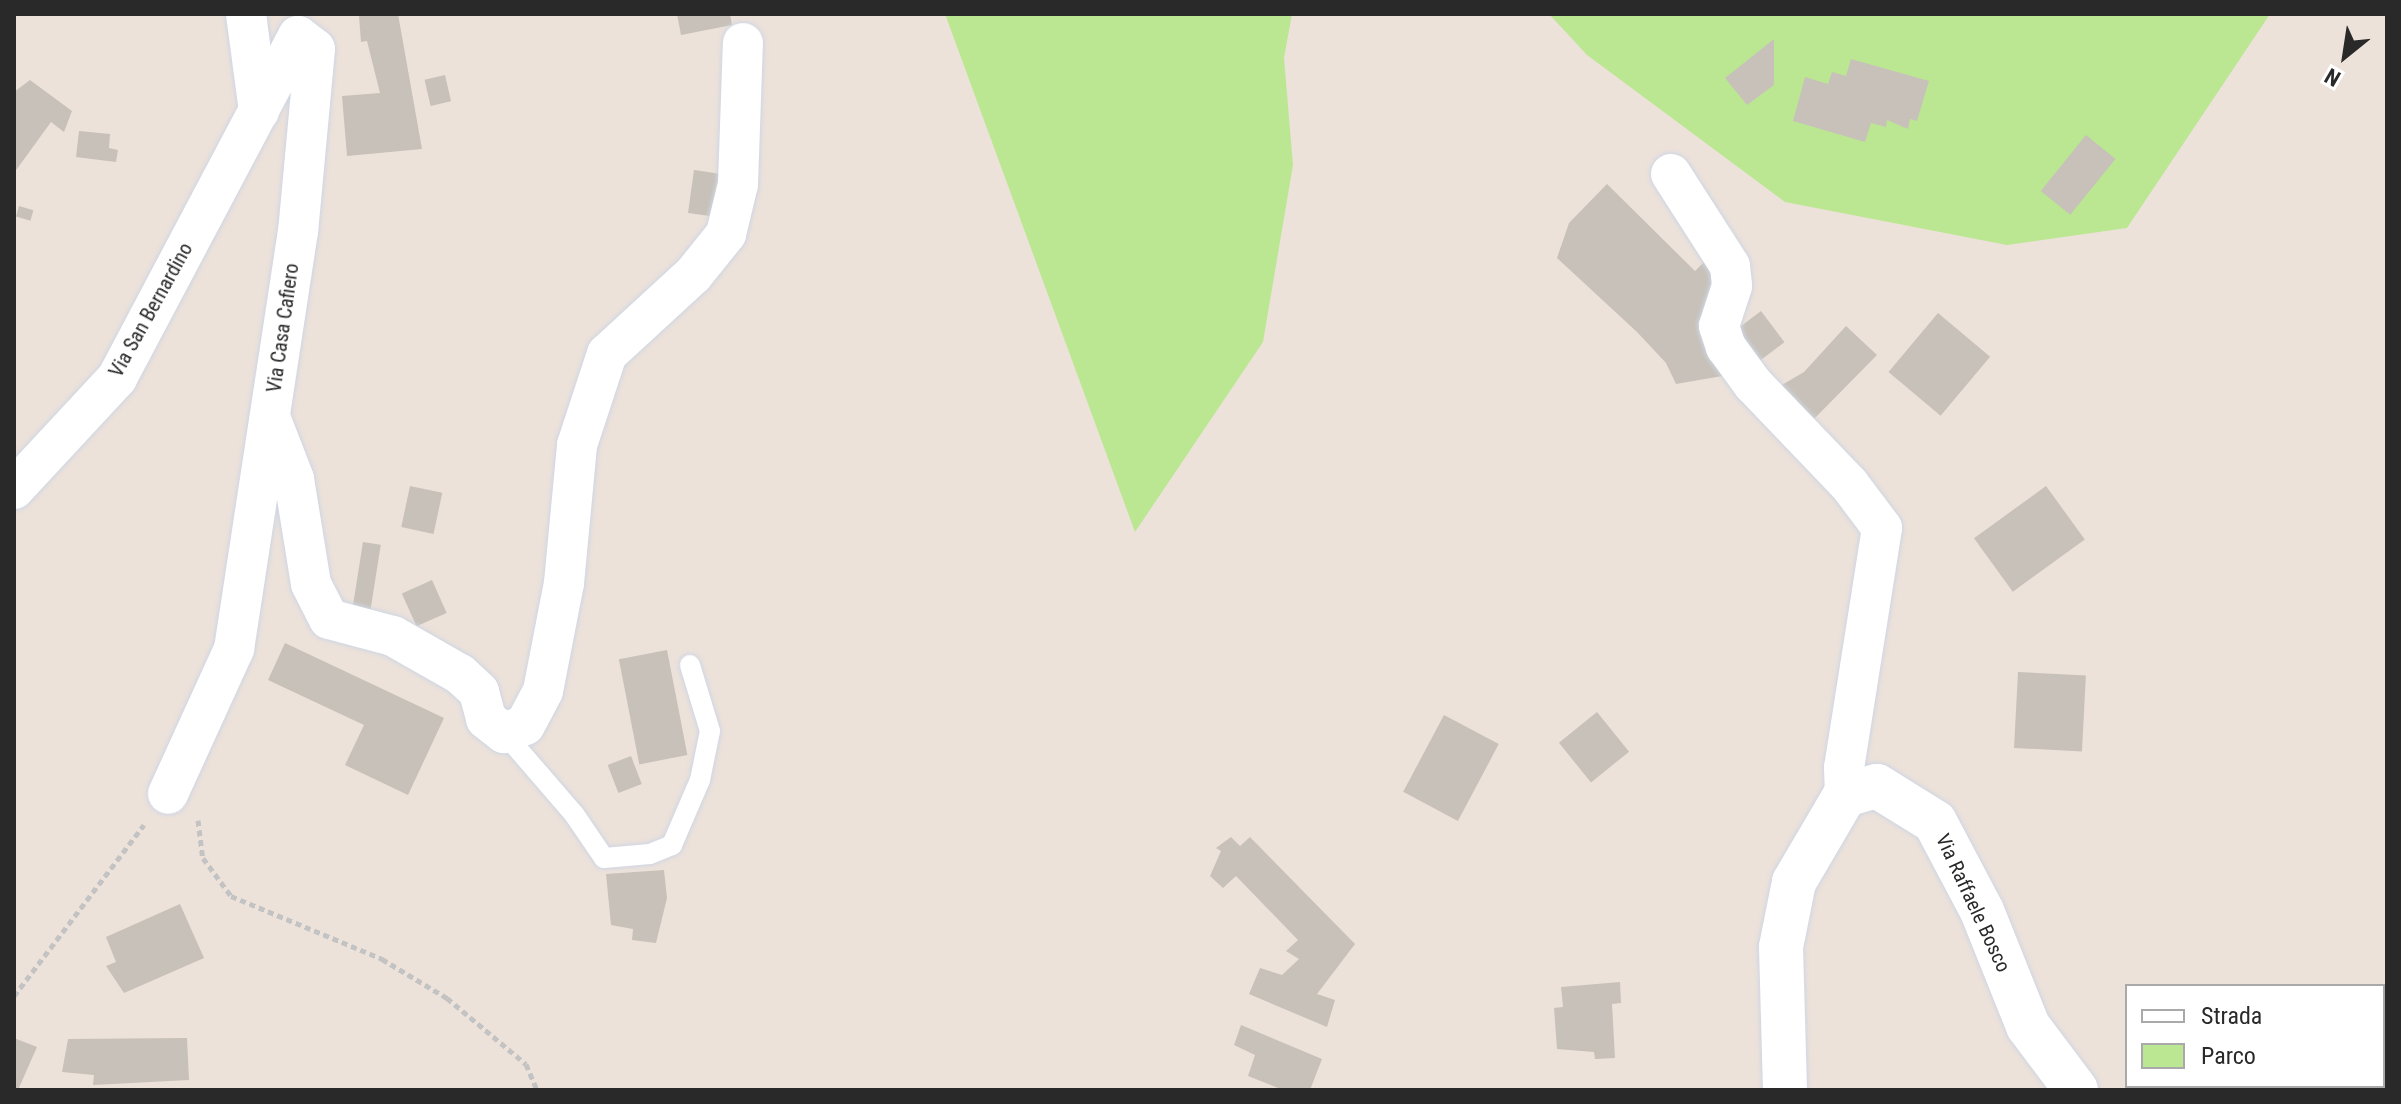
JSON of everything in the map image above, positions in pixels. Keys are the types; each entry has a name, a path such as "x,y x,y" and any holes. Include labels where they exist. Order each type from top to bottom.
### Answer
{"street":[{"path":"246,14 259,111"},
{"name":"Via Casa Cafiero","path":"168,794 234,649 298,231 315,49 298,36 259,111"},
{"path":"270,416 294,479 311,584 329,619 393,636 460,674 479,692 486,719 504,733 525,725 543,691 564,583 577,445 607,354 693,275 726,234 738,184 743,43"},
{"name":"Via San Bernardino","path":"14,489 117,378 259,111"},
{"path":"1671,174 1730,266 1732,286 1719,326 1726,347 1753,384 1849,484 1882,528 1844,767 1845,795 1794,882 1781,947 1785,1090"},
{"name":"Via Raffaele Bosco","path":"1845,795 1877,786 1935,822 1982,911 2028,1026 2076,1090"}],"lane":[{"path":"504,733 574,814 604,858 650,854 672,845 700,780 710,731 690,665"}],"path":[{"path":"14,996 168,794 193,794 203,858 231,896 382,959 447,998 526,1064 537,1090"}],"green space":[{"path":"945,14 1292,14 1284,58 1293,165 1263,342 1135,532"},
{"path":"1549,14 2270,14 2127,228 2007,245 1785,202 1587,55"}],"building":[{"path":"398,14 422,149 347,156 342,96 380,93 367,41 361,42 359,16"},
{"path":"677,14 730,14 732,25 681,35"},
{"path":"1774,39 1774,85 1747,105 1725,78"},
{"path":"1851,59 1929,81 1917,121 1910,119 1908,129 1887,120 1886,127 1871,123 1865,142 1793,121 1805,77 1828,84 1832,72 1846,76"},
{"path":"445,75 451,101 431,106 425,80"},
{"path":"30,80 72,111 64,132 51,122 14,173 14,92"},
{"path":"79,131 110,134 109,148 118,150 116,162 76,157"},
{"path":"2086,135 2116,159 2070,215 2041,191"},
{"path":"694,170 721,174 710,216 688,213"},
{"path":"1607,184 1695,271 1706,260 1718,272 1728,375 1676,384 1666,363 1637,332 1557,258 1569,223"},
{"path":"19,206 33,210 30,221 16,217"},
{"path":"1761,311 1784,342 1759,361 1735,330"},
{"path":"1938,313 1990,357 1941,416 1889,372"},
{"path":"1846,326 1877,355 1811,422 1775,389 1804,372"},
{"path":"410,486 442,493 434,534 401,527"},
{"path":"2046,486 2085,539 2013,592 1974,538"},
{"path":"363,542 381,545 370,610 353,607"},
{"path":"432,580 447,613 416,626 402,593"},
{"path":"285,643 444,718 408,795 345,765 364,725 268,680"},
{"path":"667,650 687,755 639,764 619,659"},
{"path":"2018,672 2086,676 2082,751 2014,748"},
{"path":"1597,712 1629,752 1591,782 1559,743"},
{"path":"1444,715 1499,744 1458,821 1403,792"},
{"path":"631,756 642,784 618,793 608,765"},
{"path":"1231,837 1240,846 1250,837 1355,944 1317,994 1335,1000 1327,1027 1249,994 1260,968 1282,975 1299,959 1286,951 1298,940 1236,876 1223,888 1210,876 1221,851 1216,848"},
{"path":"664,870 667,898 656,943 632,940 633,929 611,925 606,874"},
{"path":"180,904 204,958 124,993 106,966 116,962 106,937"},
{"path":"1620,982 1621,1003 1612,1004 1615,1058 1595,1059 1594,1052 1557,1049 1554,1008 1563,1007 1561,987"},
{"path":"1241,1025 1322,1059 1310,1090 1283,1090 1248,1076 1255,1055 1234,1045"},
{"path":"14,1038 37,1047 18,1090 14,1090"},
{"path":"187,1038 189,1080 93,1085 94,1075 62,1072 68,1039"}]}
